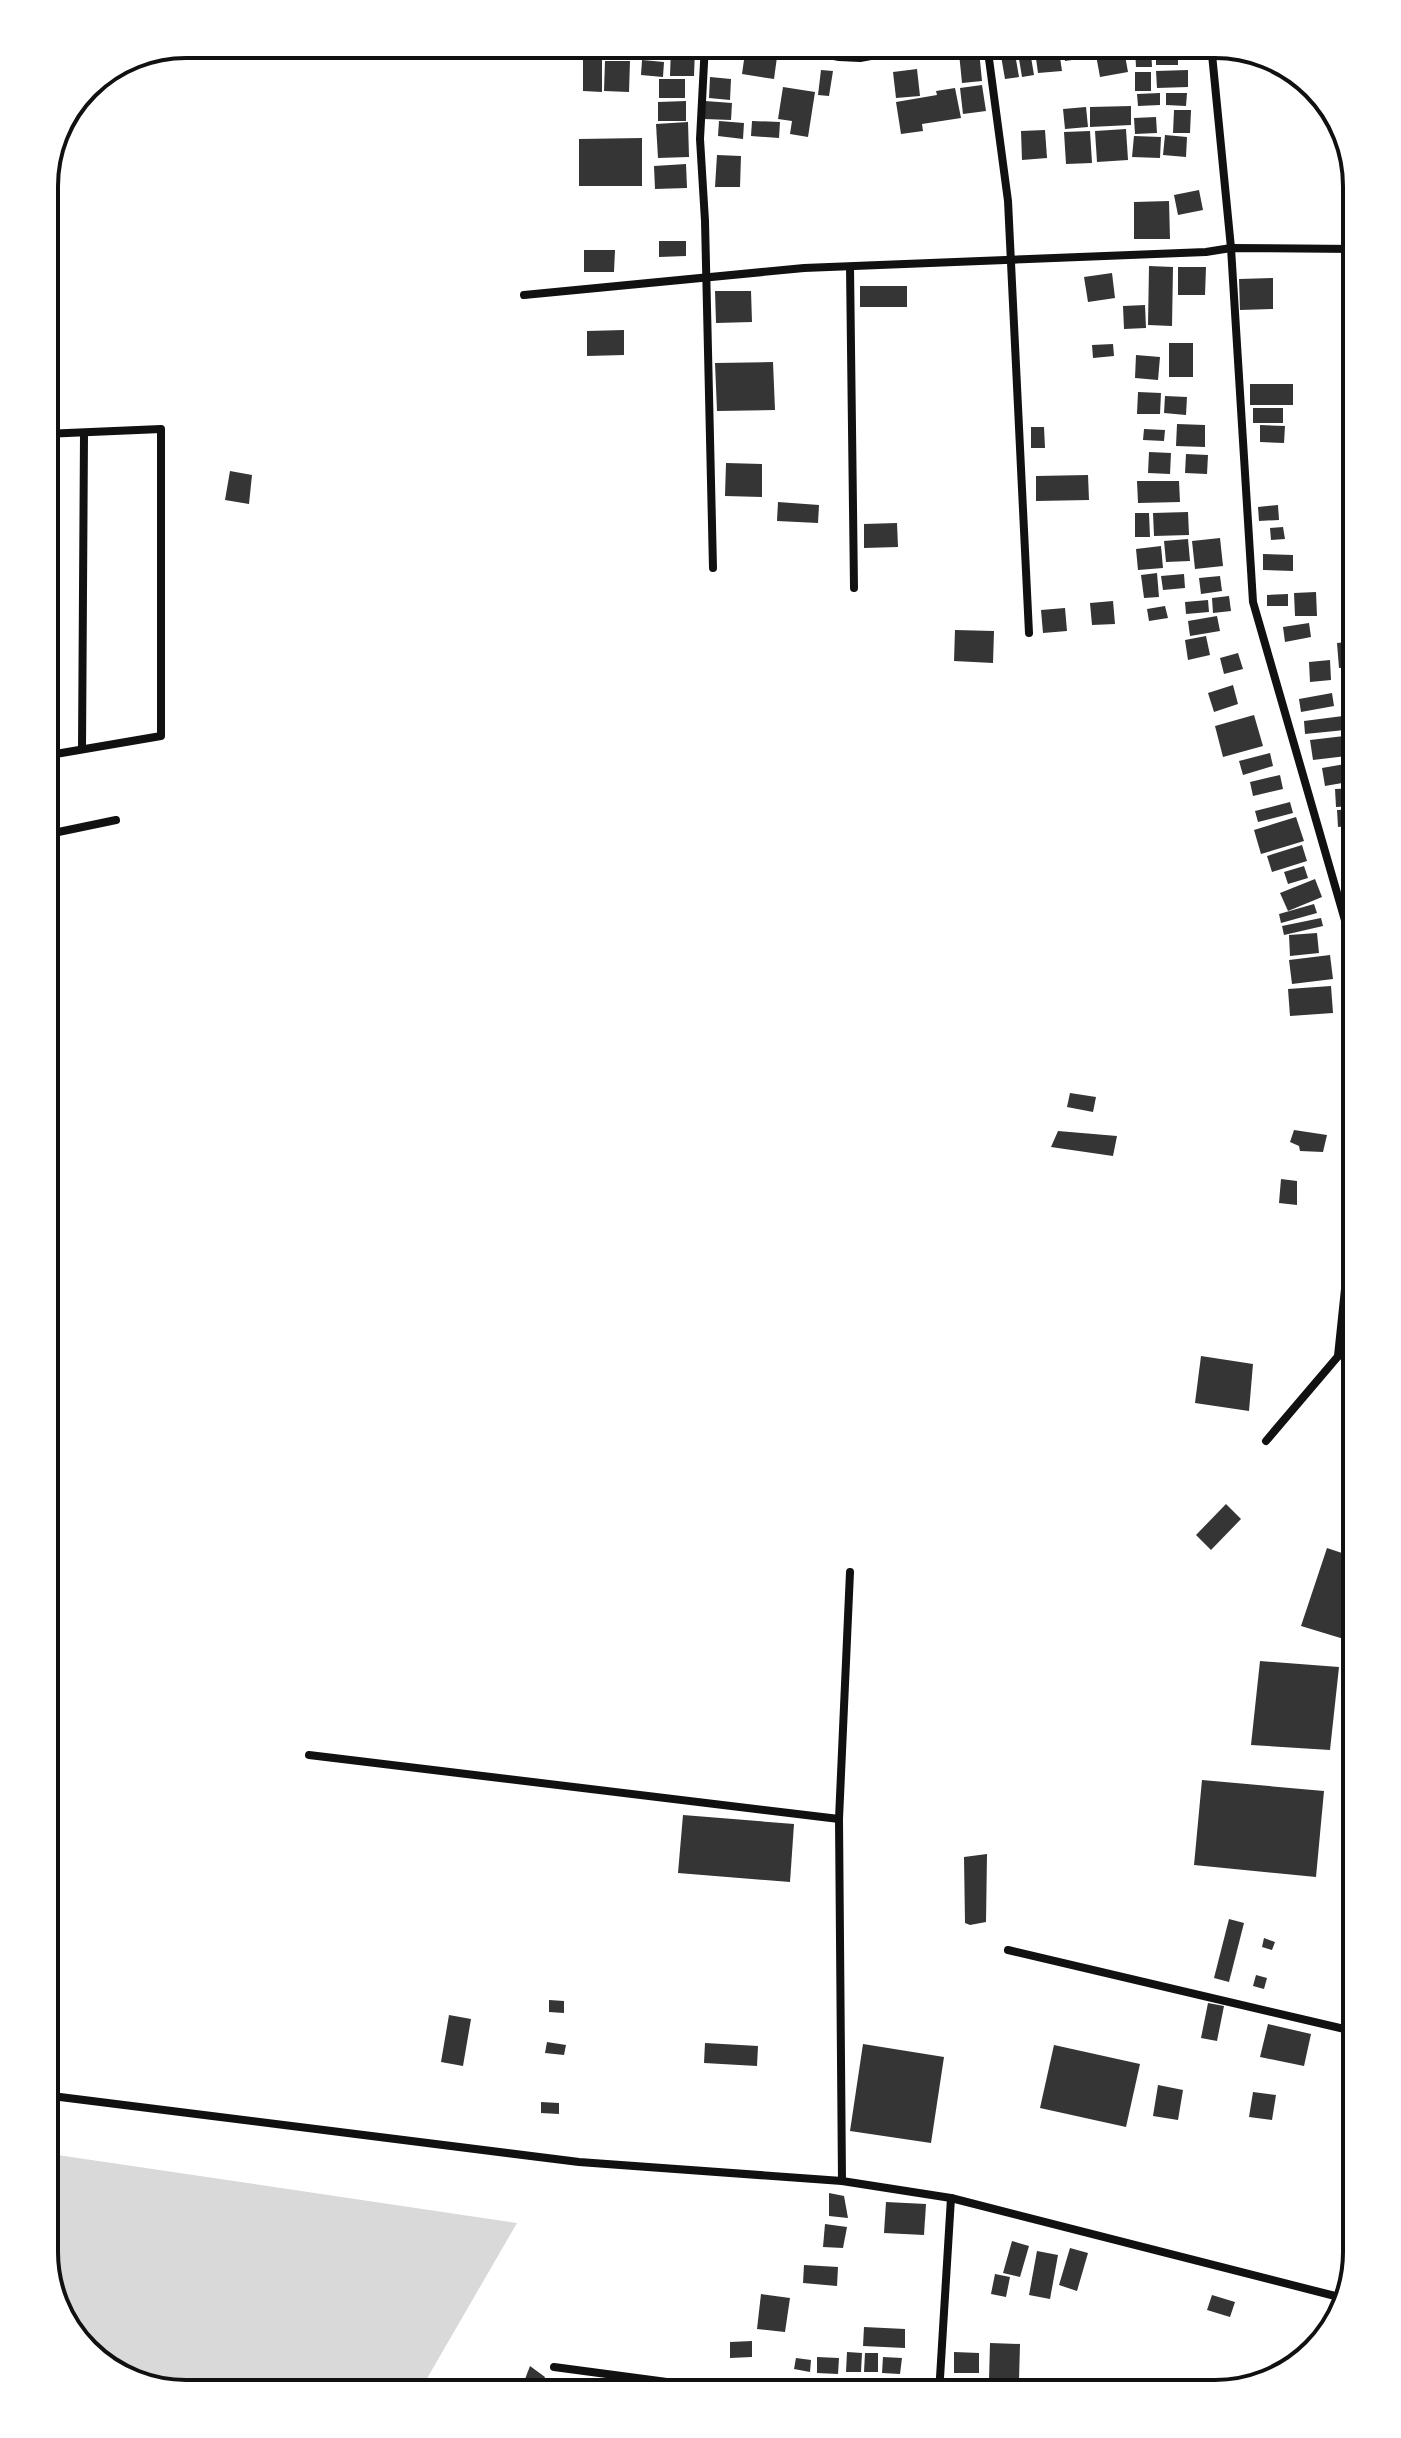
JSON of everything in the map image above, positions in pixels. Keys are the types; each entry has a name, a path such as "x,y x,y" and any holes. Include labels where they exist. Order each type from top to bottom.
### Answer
{"street":[{"path":"704,58 700,139 713,568"},
{"path":"989,58 1008,201 1029,633"},
{"path":"1212,58 1231,248 1253,602 1343,914"},
{"path":"524,295 804,268 1206,252 1231,248 1343,249"},
{"path":"850,267 854,588"},
{"path":"58,434 161,429 161,736 58,753"},
{"path":"82,749 84,434"},
{"path":"58,832 116,820"},
{"path":"1338,1356 1343,1318"},
{"path":"1266,1441 1343,1350"},
{"path":"842,2181 839,1819 850,1572"},
{"path":"309,1755 839,1819"},
{"path":"1008,1950 1343,2029"},
{"path":"58,2097 579,2162 842,2181 951,2198 1335,2296"},
{"path":"940,2380 951,2198"},
{"path":"554,2367 652,2380"}],"shaded area":[{"path":"58,2155 517,2223 426,2380 161,2378 130,2367 102,2348 71,2308 60,2277"}],"building":[{"path":"671,58 695,58 694,76 670,76"},
{"path":"744,58 777,58 774,79 742,74"},
{"path":"960,58 980,58 982,81 962,83"},
{"path":"1001,58 1016,58 1019,77 1005,79"},
{"path":"1019,58 1031,58 1034,75 1022,77"},
{"path":"1036,58 1060,58 1062,71 1038,73"},
{"path":"1097,58 1125,58 1128,72 1100,77"},
{"path":"1136,58 1152,58 1152,67 1136,67"},
{"path":"1156,58 1178,58 1178,65 1156,65"},
{"path":"583,59 602,60 602,92 583,91"},
{"path":"642,60 664,62 663,77 641,75"},
{"path":"605,61 630,61 629,92 604,91"},
{"path":"917,69 920,96 896,98 893,72"},
{"path":"821,70 833,71 829,96 818,95"},
{"path":"1188,70 1188,87 1157,88 1156,71"},
{"path":"1135,72 1151,72 1151,91 1135,91"},
{"path":"710,77 731,79 730,100 709,98"},
{"path":"659,79 685,79 685,98 659,98"},
{"path":"982,85 986,111 963,114 960,88"},
{"path":"783,87 815,92 808,137 790,134 792,121 778,119"},
{"path":"955,88 961,118 922,124 923,131 901,134 896,102 937,95 936,91"},
{"path":"1160,93 1160,105 1138,106 1137,94"},
{"path":"1166,93 1187,93 1186,106 1166,105"},
{"path":"686,101 686,121 658,121 658,102"},
{"path":"705,101 732,103 731,120 704,119"},
{"path":"1131,106 1131,125 1090,127 1090,107"},
{"path":"1086,107 1088,127 1065,129 1063,109"},
{"path":"1174,110 1191,110 1190,133 1173,133"},
{"path":"1156,117 1157,133 1135,134 1134,118"},
{"path":"719,121 744,123 743,139 718,136"},
{"path":"752,121 780,122 779,138 751,136"},
{"path":"688,122 689,157 658,158 656,124"},
{"path":"1126,129 1128,160 1097,162 1095,131"},
{"path":"1045,130 1047,158 1022,160 1021,131"},
{"path":"1090,131 1092,163 1066,164 1064,132"},
{"path":"1165,135 1187,137 1186,157 1163,155"},
{"path":"1134,136 1161,137 1160,158 1132,157"},
{"path":"642,138 642,186 579,186 579,139"},
{"path":"717,155 741,156 740,187 715,187"},
{"path":"686,164 687,188 655,189 654,166"},
{"path":"1199,190 1203,210 1178,215 1174,195"},
{"path":"1169,201 1170,239 1134,239 1134,202"},
{"path":"659,241 686,241 686,256 659,257"},
{"path":"584,250 615,250 614,272 584,272"},
{"path":"1149,266 1173,267 1172,326 1148,325"},
{"path":"1178,267 1206,267 1205,295 1178,295"},
{"path":"1112,273 1115,298 1088,302 1084,277"},
{"path":"1273,278 1273,309 1240,310 1239,279"},
{"path":"860,286 907,286 907,307 860,307"},
{"path":"715,291 751,291 752,322 716,323"},
{"path":"1145,305 1146,328 1124,329 1123,306"},
{"path":"624,330 624,355 587,356 587,331"},
{"path":"1169,343 1193,343 1193,377 1169,377"},
{"path":"1113,344 1114,356 1093,358 1092,345"},
{"path":"1136,355 1160,357 1158,380 1135,378"},
{"path":"773,362 775,410 717,411 715,363"},
{"path":"1250,384 1293,384 1293,405 1250,405"},
{"path":"1138,392 1161,393 1160,414 1137,414"},
{"path":"1165,396 1187,397 1186,415 1164,413"},
{"path":"1253,408 1283,408 1283,423 1253,423"},
{"path":"1177,424 1205,425 1205,447 1176,446"},
{"path":"1260,425 1285,426 1284,443 1260,442"},
{"path":"1031,427 1044,427 1045,448 1031,448"},
{"path":"1144,429 1165,430 1164,441 1143,440"},
{"path":"1149,452 1171,453 1170,474 1148,473"},
{"path":"1186,454 1208,455 1207,474 1185,473"},
{"path":"726,463 762,464 762,497 725,496"},
{"path":"230,471 252,475 249,504 225,500"},
{"path":"1088,475 1089,500 1036,501 1036,476"},
{"path":"1137,481 1179,481 1180,502 1138,503"},
{"path":"778,502 819,505 818,523 777,521"},
{"path":"1278,505 1279,520 1259,521 1258,507"},
{"path":"1188,512 1189,535 1154,536 1153,513"},
{"path":"1135,513 1149,513 1150,537 1135,537"},
{"path":"897,523 898,547 864,548 864,524"},
{"path":"1283,527 1285,539 1271,540 1270,528"},
{"path":"1220,538 1223,566 1195,569 1192,541"},
{"path":"1188,539 1190,561 1166,562 1164,541"},
{"path":"1161,546 1163,568 1138,570 1136,549"},
{"path":"1263,554 1293,555 1293,571 1263,570"},
{"path":"1157,573 1159,597 1144,598 1141,575"},
{"path":"1184,574 1185,588 1163,590 1161,576"},
{"path":"1220,576 1222,591 1201,594 1199,578"},
{"path":"1316,592 1317,616 1295,616 1294,593"},
{"path":"1288,594 1288,606 1267,606 1267,595"},
{"path":"1229,596 1231,611 1213,613 1212,598"},
{"path":"1208,600 1209,612 1186,614 1185,602"},
{"path":"1113,601 1115,624 1092,625 1090,603"},
{"path":"1165,606 1168,618 1149,621 1147,609"},
{"path":"1065,608 1067,631 1043,633 1041,610"},
{"path":"1217,616 1220,631 1190,636 1188,621"},
{"path":"1309,623 1311,637 1285,642 1283,627"},
{"path":"955,630 994,631 993,663 954,661"},
{"path":"1206,636 1210,655 1188,660 1185,640"},
{"path":"1343,642 1343,668 1339,668 1337,643"},
{"path":"1238,653 1243,669 1224,674 1220,658"},
{"path":"1330,660 1331,680 1310,682 1309,662"},
{"path":"1233,685 1238,704 1214,712 1208,693"},
{"path":"1332,693 1334,706 1301,712 1299,699"},
{"path":"1254,715 1263,746 1223,757 1215,726"},
{"path":"1343,716 1343,730 1305,734 1304,721"},
{"path":"1343,736 1343,756 1313,760 1310,740"},
{"path":"1270,753 1273,766 1243,775 1239,761"},
{"path":"1343,764 1343,783 1325,786 1322,768"},
{"path":"1280,775 1283,789 1253,796 1250,782"},
{"path":"1335,789 1343,789 1343,807 1336,807"},
{"path":"1290,802 1293,813 1258,822 1255,811"},
{"path":"1337,810 1343,810 1343,826 1338,827"},
{"path":"1296,817 1304,841 1261,854 1254,830"},
{"path":"1302,845 1307,861 1272,872 1267,856"},
{"path":"1304,866 1308,878 1288,884 1284,872"},
{"path":"1315,879 1322,897 1288,911 1280,893"},
{"path":"1314,904 1317,913 1281,923 1279,914"},
{"path":"1321,918 1323,926 1284,935 1282,926"},
{"path":"1317,933 1319,953 1290,956 1289,935"},
{"path":"1330,955 1333,979 1292,984 1289,960"},
{"path":"1331,986 1333,1013 1290,1016 1288,989"},
{"path":"1070,1093 1096,1097 1093,1112 1067,1107"},
{"path":"1294,1130 1327,1135 1323,1152 1300,1151 1299,1146 1290,1142"},
{"path":"1058,1131 1117,1136 1113,1156 1051,1147"},
{"path":"1281,1179 1297,1181 1297,1205 1279,1203"},
{"path":"1201,1356 1253,1364 1249,1411 1195,1403"},
{"path":"1226,1504 1241,1519 1211,1550 1196,1535"},
{"path":"1327,1548 1343,1553 1343,1639 1301,1626"},
{"path":"1260,1661 1339,1667 1330,1750 1251,1745"},
{"path":"1202,1780 1324,1791 1316,1877 1194,1865"},
{"path":"683,1815 794,1824 790,1882 678,1873"},
{"path":"987,1854 986,1922 970,1925 965,1923 964,1857"},
{"path":"1229,1919 1244,1923 1229,1982 1214,1978"},
{"path":"1264,1938 1275,1942 1272,1950 1262,1947"},
{"path":"1256,1975 1267,1978 1264,1989 1253,1986"},
{"path":"549,2000 564,2001 564,2013 549,2012"},
{"path":"1208,2003 1224,2006 1217,2041 1201,2038"},
{"path":"449,2015 471,2019 463,2066 441,2062"},
{"path":"1268,2024 1311,2034 1304,2066 1260,2057"},
{"path":"547,2042 566,2045 564,2055 545,2053"},
{"path":"705,2043 758,2046 757,2066 704,2063"},
{"path":"863,2044 944,2057 931,2143 850,2131"},
{"path":"1054,2045 1140,2064 1126,2127 1040,2108"},
{"path":"1158,2085 1183,2090 1178,2120 1153,2116"},
{"path":"1253,2092 1276,2095 1272,2120 1249,2117"},
{"path":"541,2102 559,2103 559,2114 541,2113"},
{"path":"829,2193 844,2196 848,2218 829,2216"},
{"path":"886,2202 926,2204 924,2235 884,2233"},
{"path":"825,2224 847,2227 843,2248 823,2247"},
{"path":"1012,2241 1029,2246 1020,2277 1003,2273"},
{"path":"1070,2248 1088,2253 1077,2291 1059,2285"},
{"path":"1037,2251 1058,2255 1050,2299 1029,2295"},
{"path":"804,2265 838,2267 837,2286 803,2283"},
{"path":"995,2274 1010,2277 1006,2297 991,2294"},
{"path":"761,2294 790,2298 785,2332 757,2329"},
{"path":"1212,2295 1235,2302 1230,2317 1207,2310"},
{"path":"864,2327 905,2329 905,2348 863,2346"},
{"path":"752,2341 752,2357 730,2358 730,2342"},
{"path":"990,2343 1020,2344 1019,2380 989,2380"},
{"path":"847,2352 862,2353 861,2372 846,2372"},
{"path":"954,2352 979,2353 979,2373 954,2373"},
{"path":"865,2353 878,2353 878,2372 864,2372"},
{"path":"817,2357 839,2358 838,2374 817,2373"},
{"path":"883,2357 902,2358 900,2374 882,2373"},
{"path":"796,2358 811,2360 810,2372 794,2369"},
{"path":"530,2366 545,2377 544,2380 525,2380"}]}
